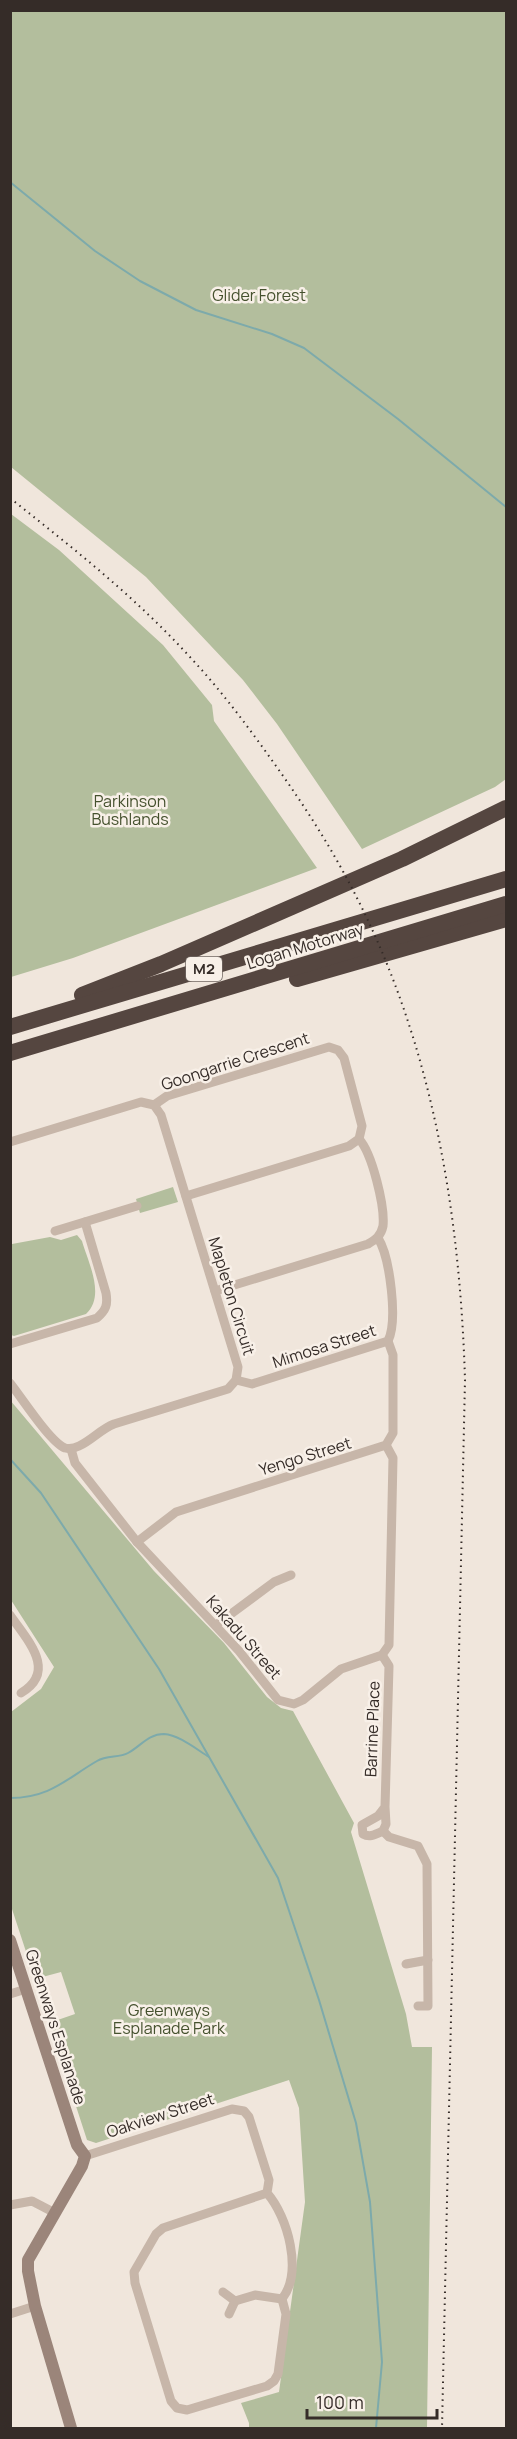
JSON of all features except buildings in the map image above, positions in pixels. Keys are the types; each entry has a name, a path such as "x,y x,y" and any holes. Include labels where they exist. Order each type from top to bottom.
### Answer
{"highway":[{"path":"48,1016 66,1002 161,964 402,860 507,808"},
{"name":"Logan Motorway","path":"10,1027 507,879"},
{"name":"Logan Motorway","path":"10,1053 507,904"},
{"path":"84,1031 111,1030 507,919"}],"street":[{"name":"Goongarrie Crescent","path":"154,1105 167,1096 329,1047 338,1050 344,1058 362,1126 359,1139"},
{"path":"10,1142 141,1102 154,1105"},
{"name":"Mapleton Circuit","path":"71,1449 104,1428 228,1389 237,1380 238,1367 161,1115 154,1105"},
{"path":"186,1196 349,1146 359,1139 367,1148 379,1191 383,1227 378,1238 368,1244 215,1291"},
{"path":"55,1231 137,1206"},
{"path":"10,1344 97,1318 104,1311 107,1303 106,1293 85,1222"},
{"name":"Mimosa Street","path":"237,1380 252,1384 387,1341 392,1332 392,1309 384,1249 378,1238"},
{"path":"382,1655 389,1646 393,1470 393,1458 386,1445 393,1433 393,1355 387,1341"},
{"path":"10,1383 53,1440 64,1448 71,1449"},
{"name":"Yengo Street","path":"137,1542 176,1512 386,1445"},
{"name":"Kakadu Street","path":"71,1449 75,1463 137,1542 216,1625 278,1700 294,1704 303,1700 341,1669 382,1655"},
{"path":"216,1625 274,1582 291,1575"},
{"path":"10,1615 36,1654 39,1664 37,1679 21,1693"},
{"name":"Barrine Place","path":"382,1655 388,1666 386,1824 383,1831"},
{"path":"385,1807 383,1812 362,1825 361,1829 367,1836 383,1831 389,1837 418,1846 427,1864 428,2006 418,2006"},
{"name":"Greenways Esplanade","path":"10,1940 77,2145 85,2156"},
{"path":"406,1964 428,1960"},
{"path":"10,1994 26,1989"},
{"name":"Oakview Street","path":"85,2156 238,2109 249,2117 269,2180 267,2193 277,2205 293,2254 289,2290 282,2299 286,2314 278,2374 267,2386 187,2410 177,2408 171,2401 135,2283 134,2272 156,2234 163,2228 267,2193"},
{"path":"71,2428 35,2306 28,2260 82,2166 85,2156"},
{"path":"10,2205 32,2201 55,2213"},
{"path":"223,2292 235,2301"},
{"path":"229,2314 235,2301 255,2295 282,2299"},
{"path":"10,2314 35,2306"}],"green space":[{"name":"Glider Forest","path":"10,11 506,11 506,779 495,787 362,849 277,724 243,680 146,577 11,467"},
{"name":"Parkinson Bushlands","path":"11,514 59,550 163,645 212,705 214,721 317,868 73,958 11,977"},
{"path":"173,1187 178,1202 140,1213 136,1199"},
{"path":"77,1235 82,1241 94,1279 95,1298 92,1307 86,1314 11,1335 11,1239 12,1244 50,1237 61,1240"},
{"name":"Greenways Esplanade Park","path":"10,1400 154,1571 224,1643 267,1697 281,1708 293,1711 354,1823 351,1832 406,2014 412,2047 432,2047 427,2428 249,2428 241,2403 279,2392 305,2202 299,2108 289,2080 96,2143 87,2140 49,2023 75,2014 61,1972 35,1979 11,1906 11,1712 41,1689 54,1667 11,1600"}],"waterway":[{"path":"10,182 95,251 140,281 196,310 272,334 304,348 398,419 506,507"},
{"path":"10,1459 41,1493 159,1669 278,1878 319,2000 356,2123 370,2202 382,2362 376,2428"},
{"path":"10,1798 36,1795 47,1791 97,1761 124,1755 149,1738 158,1735 176,1737 209,1757"}],"railway":[{"path":"10,498 103,574 168,634 223,696 298,798 348,881 383,955 405,1013 438,1133 457,1256 465,1380 442,2428"}]}
